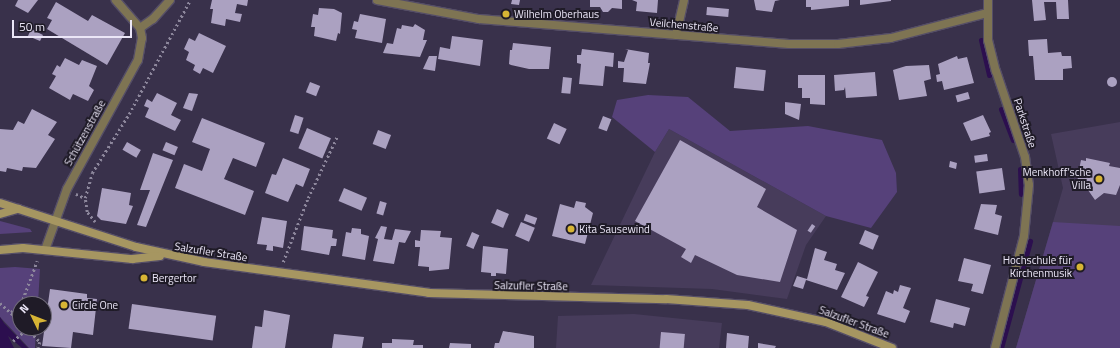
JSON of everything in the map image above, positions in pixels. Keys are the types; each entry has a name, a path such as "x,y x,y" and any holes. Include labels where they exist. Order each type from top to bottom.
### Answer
{"main road":[{"name":"Salzufler Straße","path":"0,203 164,256 428,293 666,299 748,305 786,311 826,322 892,348"},
{"path":"0,214 18,209"},
{"name":"Salzufler Straße","path":"0,250 45,250 132,259 164,256"}],"street":[{"path":"116,0 140,28 153,19 170,0"},
{"name":"Veilchenstraße","path":"377,0 473,18 788,44 838,44 892,38 987,13"},
{"path":"676,35 684,0"},
{"name":"Parkstraße","path":"988,0 988,40 996,71 1025,157 1029,185 1024,236 995,348"},
{"name":"Schützenstraße","path":"45,250 54,220 67,189 138,60 142,38 140,28"}],"path":[{"path":"92,232 96,220 87,212 85,198 92,173 129,114 190,0"},
{"path":"278,273 308,198 338,137"},
{"path":"23,296 37,261"},
{"path":"0,303 11,312"},
{"path":"13,341 18,336"},
{"path":"34,336 40,342 38,348"}],"shaded area":[{"path":"648,95 688,97 730,131 808,126 882,140 896,173 897,192 871,228 826,216 669,129 655,152 612,117 617,100"},
{"name":"Hochschule für Kirchenmusik","path":"1120,122 1120,348 1016,348 1063,188 1051,134"},
{"path":"669,129 826,216 806,245 787,299 712,289 591,285 655,152"},
{"path":"0,221 30,229 32,232 0,234"},
{"name":"Hochschule für Kirchenmusik","path":"1053,222 1120,226 1120,348 1016,348"},
{"path":"15,267 40,269 38,296 12,296 12,330 0,317 0,268"},
{"path":"634,314 722,323 719,348 556,348 558,316"},
{"path":"0,317 12,331 12,336 16,336 28,348 22,348 8,336 14,348 0,348"},
{"path":"18,336 36,336 35,348 29,348"}],"building":[{"path":"18,0 38,0 28,13 15,6"},
{"path":"212,0 248,0 247,6 237,4 235,13 242,14 240,22 226,19 225,26 211,23 213,9 210,9"},
{"path":"512,0 520,0 519,5 511,4"},
{"path":"590,0 622,0 622,9 612,8 608,12 603,12 600,7 590,7"},
{"path":"632,0 658,0 657,13 636,11 637,2"},
{"path":"754,0 780,0 775,1 772,12 756,10"},
{"path":"806,0 849,0 849,6 811,10 811,7 806,7"},
{"path":"860,0 891,0 891,1 860,5"},
{"path":"1032,0 1068,0 1069,19 1057,19 1056,2 1044,2 1046,20 1034,21"},
{"path":"56,2 88,21 92,15 125,33 107,65 47,29 52,20 47,18"},
{"path":"707,7 729,9 728,17 706,15"},
{"path":"319,8 334,9 342,13 340,34 338,33 336,41 314,36 315,27 311,27 313,14 318,15"},
{"path":"360,14 386,19 382,43 355,38 357,30 352,29 354,21 358,22"},
{"path":"415,24 425,30 423,40 427,40 420,57 383,53 387,43 393,44 397,28 401,29 402,25 413,27"},
{"path":"31,29 43,35 40,41 28,36"},
{"path":"199,33 226,46 213,73 203,68 200,74 193,70 195,65 186,60 189,52 184,49 189,38 195,41"},
{"path":"452,36 483,40 480,66 438,59 440,47 450,49"},
{"path":"1047,39 1048,53 1061,52 1062,56 1071,56 1072,68 1063,69 1063,80 1035,80 1033,56 1029,56 1028,40"},
{"path":"513,43 551,47 549,69 529,69 509,64 510,50 512,50"},
{"path":"582,49 614,53 613,67 605,66 603,86 579,84 581,64 577,63 577,55 581,55"},
{"path":"625,49 649,53 648,63 650,63 646,84 623,82 624,68 618,68 618,61 624,62 628,50"},
{"path":"429,56 437,56 435,71 423,69"},
{"path":"957,56 958,59 967,57 974,83 944,90 942,81 937,82 936,75 940,74 938,64"},
{"path":"65,58 79,65 82,60 97,66 89,86 94,90 88,101 73,94 70,100 49,88 56,76 52,74 57,65 60,67"},
{"path":"929,65 931,79 924,81 927,96 899,100 893,70 906,66"},
{"path":"736,67 766,70 764,91 734,88"},
{"path":"875,72 877,96 846,98 845,87 844,90 835,91 834,75"},
{"path":"798,75 825,75 825,105 810,104 810,98 802,98 802,88 798,88"},
{"path":"563,77 572,78 570,94 561,93"},
{"path":"1110,77 1114,77 1117,82 1114,87 1110,87 1107,84 1107,80"},
{"path":"310,82 320,86 316,96 306,92"},
{"path":"968,92 970,99 957,102 956,96"},
{"path":"157,93 177,103 171,115 181,120 175,131 145,117 149,108 144,106 147,99 152,102"},
{"path":"189,93 198,94 192,111 183,108"},
{"path":"785,102 801,104 799,120 785,114"},
{"path":"32,109 57,122 48,135 55,139 36,168 23,167 22,171 7,168 6,172 0,171 0,129 13,130 18,121 24,124"},
{"path":"295,115 304,118 298,134 290,131"},
{"path":"983,115 991,132 989,133 990,136 971,141 963,123"},
{"path":"603,116 611,119 607,131 598,128"},
{"path":"202,118 265,143 256,167 233,158 224,179 254,191 245,215 175,188 184,164 202,171 210,149 192,142"},
{"path":"554,123 567,129 560,144 547,138"},
{"path":"307,128 331,138 322,158 298,148"},
{"path":"378,130 391,135 386,149 373,144"},
{"path":"680,140 766,189 757,207 797,230 780,282 737,275 695,255 691,263 681,257 686,249 635,221"},
{"path":"127,142 141,150 136,158 122,150"},
{"path":"166,142 178,147 174,155 162,150"},
{"path":"153,153 173,160 146,227 137,225 150,190 140,190"},
{"path":"987,154 988,161 975,163 974,156"},
{"path":"283,158 310,169 303,187 296,184 288,202 265,193 272,174 276,175"},
{"name":"Menkhoff'sche Villa","path":"1086,158 1110,163 1109,166 1120,168 1120,185 1116,195 1104,193 1095,200 1088,190 1076,187 1078,177 1072,176 1074,169 1079,170 1081,160 1086,161"},
{"path":"950,161 957,163 956,169 949,167"},
{"path":"1002,168 1005,190 979,193 976,172"},
{"path":"102,188 131,193 129,205 133,206 126,224 101,220 97,216"},
{"path":"344,188 367,198 362,211 339,201"},
{"path":"380,201 387,203 383,215 376,213"},
{"path":"576,201 586,203 585,207 593,213 585,244 552,236 560,204 574,208"},
{"path":"981,204 997,205 995,214 1002,216 998,235 974,229"},
{"path":"497,209 509,214 503,228 491,223"},
{"path":"526,214 537,218 535,225 524,221"},
{"path":"262,217 287,221 283,248 273,246 273,251 266,250 267,245 257,244"},
{"path":"521,222 535,228 529,242 515,236"},
{"path":"812,224 815,226 811,233 808,231"},
{"path":"304,226 333,230 332,238 337,239 336,246 331,246 329,255 301,250"},
{"path":"381,226 387,227 384,239 392,240 395,229 411,231 405,243 399,242 394,264 373,261 378,239 375,238"},
{"path":"352,228 361,229 361,234 369,236 365,260 342,256 346,232 351,233"},
{"path":"421,230 441,231 440,237 452,238 449,269 429,271 429,267 418,266 420,247 415,247 415,240 420,241"},
{"path":"865,230 879,236 873,250 859,244"},
{"path":"472,232 479,235 474,249 466,246"},
{"path":"483,246 508,249 506,274 496,273 496,276 491,276 491,273 481,272"},
{"path":"815,248 827,252 824,260 837,264 835,270 845,273 837,290 806,280 803,289 793,286 797,276 807,279"},
{"path":"964,258 991,265 983,294 971,291 973,284 958,281"},
{"path":"858,262 878,272 866,296 869,297 864,307 841,297"},
{"path":"900,285 911,288 903,308 910,311 905,323 877,314 886,291 893,294 894,290 898,292"},
{"path":"50,289 87,294 87,298 97,299 93,335 73,332 71,348 42,346 43,336 52,336 52,296 49,296"},
{"path":"936,299 970,308 965,326 954,323 953,328 930,322"},
{"path":"132,304 216,316 213,341 129,329"},
{"path":"264,310 290,315 285,348 252,348 255,326 262,327"},
{"path":"503,331 534,336 534,348 494,348 495,343 499,343"},
{"path":"661,332 685,334 684,348 660,348"},
{"path":"727,333 749,336 748,348 726,348"},
{"path":"334,334 364,337 362,348 332,348"},
{"path":"392,339 414,340 413,345 423,345 423,348 382,348 382,343 392,343"},
{"path":"450,343 471,344 471,348 449,348"},
{"path":"758,343 776,346 775,348 758,348"}],"waterway":[{"path":"981,40 989,75"},
{"path":"1001,109 1013,140"},
{"path":"1020,169 1021,194"},
{"path":"1001,348 1030,241"}],"place":[{"name":"Wilhelm Oberhaus","path":"506,14"},
{"name":"Menkhoff'sche Villa","path":"1099,179"},
{"name":"Kita Sausewind","path":"571,229"},
{"name":"Hochschule für Kirchenmusik","path":"1080,267"},
{"name":"Bergertor","path":"144,278"},
{"name":"Circle One","path":"64,305"}]}
